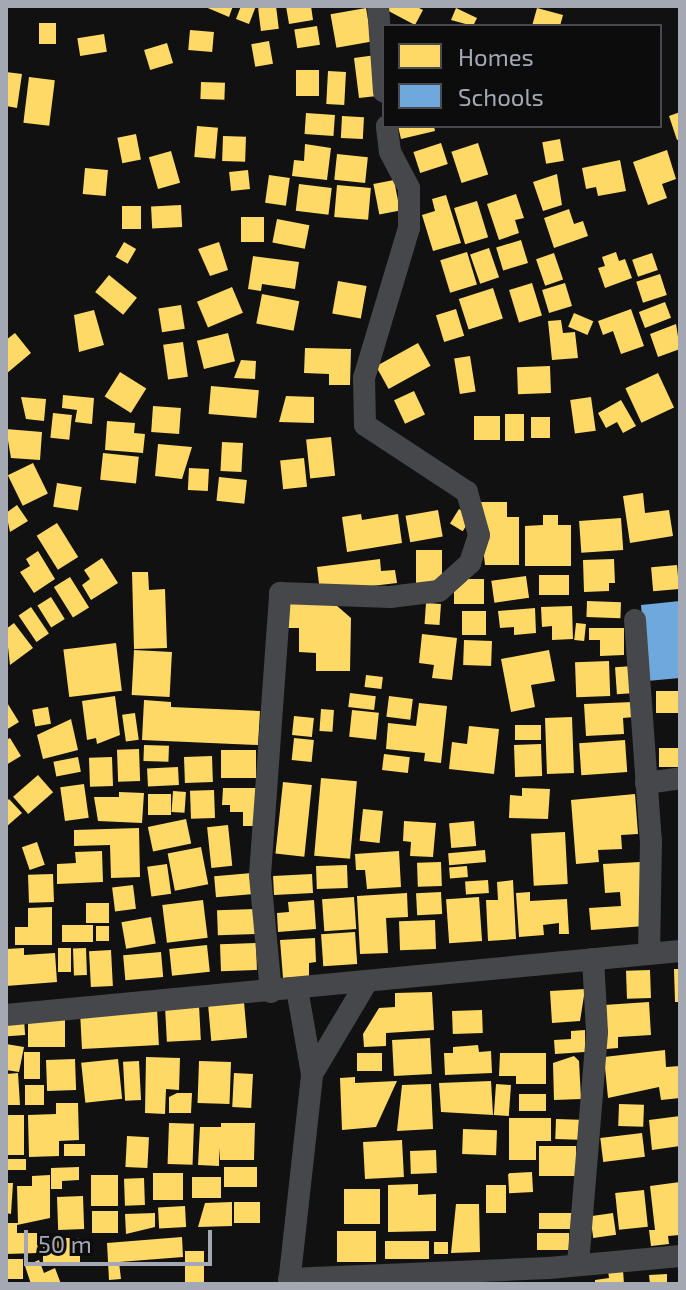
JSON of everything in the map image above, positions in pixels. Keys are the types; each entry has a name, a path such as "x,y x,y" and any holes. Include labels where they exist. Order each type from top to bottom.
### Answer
{"street":[{"path":"378,6 382,63"},
{"path":"271,992 260,875 280,593 390,597 439,591 470,563 479,535 467,492 446,473 395,449 365,425 364,378 409,228 409,188 390,152 387,128"},
{"path":"635,620 646,783 649,954"},
{"path":"646,783 680,778"},
{"path":"6,1015 365,985 680,951"},
{"path":"578,1264 597,1032 593,959"},
{"path":"312,1074 365,985"},
{"path":"297,989 312,1074 289,1281 549,1276 578,1264 680,1256"}],"building: Homes":[{"path":"203,6 233,6 229,17"},
{"path":"241,6 256,6 249,24 236,19"},
{"path":"276,6 279,29 261,31 258,8"},
{"path":"286,6 311,6 313,20 289,24"},
{"path":"379,6 415,6 423,10 413,24"},
{"path":"366,8 372,41 336,48 331,14"},
{"path":"456,8 477,18 474,24 451,20"},
{"path":"537,8 563,15 561,24 533,24"},
{"path":"39,23 56,23 56,44 39,44"},
{"path":"317,26 320,45 297,48 294,30"},
{"path":"190,30 214,32 212,52 188,50"},
{"path":"104,34 107,52 80,56 77,38"},
{"path":"269,41 273,64 255,67 251,44"},
{"path":"167,43 173,63 150,70 144,50"},
{"path":"376,55 377,96 359,98 354,58"},
{"path":"296,70 319,70 319,96 296,96"},
{"path":"328,71 346,72 344,105 326,104"},
{"path":"6,72 22,74 17,108 6,106"},
{"path":"29,77 55,80 49,126 23,123"},
{"path":"201,82 225,83 224,100 200,99"},
{"path":"680,112 680,139 677,140 669,116"},
{"path":"306,113 335,115 333,136 305,134"},
{"path":"342,116 364,117 363,139 341,138"},
{"path":"197,126 218,128 215,159 194,157"},
{"path":"398,128 434,128 435,131 401,139"},
{"path":"136,134 141,160 122,163 117,138"},
{"path":"223,136 246,137 245,162 222,161"},
{"path":"560,139 564,161 546,164 542,142"},
{"path":"441,143 448,164 420,173 413,152"},
{"path":"478,143 488,174 462,183 451,152"},
{"path":"305,144 331,148 327,180 292,176 294,160 304,161"},
{"path":"667,150 676,179 662,184 667,198 648,205 633,162"},
{"path":"171,151 180,183 158,189 149,157"},
{"path":"337,154 368,157 365,183 334,180"},
{"path":"620,160 626,191 598,196 596,187 586,189 582,168"},
{"path":"85,168 108,170 106,196 83,194"},
{"path":"248,170 250,189 231,191 229,172"},
{"path":"557,174 562,205 543,211 533,182"},
{"path":"269,175 290,178 286,206 265,203"},
{"path":"394,180 400,210 379,214 373,184"},
{"path":"299,184 332,188 328,215 296,211"},
{"path":"337,185 371,188 368,220 334,217"},
{"path":"516,194 524,218 515,220 519,233 499,240 487,204"},
{"path":"446,195 461,243 433,251 422,215 435,211 432,199"},
{"path":"477,201 488,237 465,244 454,208"},
{"path":"181,205 182,227 152,229 151,207"},
{"path":"122,206 141,206 141,229 122,229"},
{"path":"569,209 574,224 583,221 588,236 554,248 544,218"},
{"path":"241,217 264,217 264,242 241,242"},
{"path":"277,219 309,225 305,249 272,243"},
{"path":"521,240 528,263 503,271 496,248"},
{"path":"124,242 136,249 128,264 116,257"},
{"path":"219,242 228,270 210,276 198,249"},
{"path":"489,248 499,277 480,284 470,255"},
{"path":"467,252 477,285 450,293 440,260"},
{"path":"616,252 619,261 625,259 632,278 605,288 598,268 605,266 602,257"},
{"path":"554,253 563,279 545,286 536,259"},
{"path":"652,253 658,270 638,277 632,260"},
{"path":"253,256 299,262 295,289 262,284 261,291 248,289"},
{"path":"660,274 667,295 643,303 636,282"},
{"path":"109,275 137,298 123,315 95,292"},
{"path":"338,281 367,286 361,319 332,313"},
{"path":"532,283 542,316 519,323 509,290"},
{"path":"565,283 572,306 549,313 542,290"},
{"path":"232,287 243,313 208,328 197,302"},
{"path":"493,288 503,318 469,330 459,299"},
{"path":"262,294 299,301 294,331 256,323"},
{"path":"665,302 671,318 645,328 639,312"},
{"path":"181,305 185,329 162,332 158,309"},
{"path":"456,309 464,336 444,342 436,315"},
{"path":"631,309 644,346 621,354 613,331 603,335 598,321"},
{"path":"94,310 104,345 79,352 74,315"},
{"path":"574,313 593,321 587,335 568,327"},
{"path":"561,320 563,333 575,332 578,358 552,360 548,321"},
{"path":"676,324 680,349 658,357 650,334"},
{"path":"15,333 31,353 6,374 6,340"},
{"path":"228,333 235,361 204,369 197,341"},
{"path":"183,342 188,377 168,379 163,345"},
{"path":"418,343 431,366 389,389 376,366"},
{"path":"305,348 351,349 350,385 329,385 329,374 304,373"},
{"path":"470,356 476,392 460,394 454,359"},
{"path":"241,360 256,361 255,379 234,378"},
{"path":"550,366 551,393 518,394 517,367"},
{"path":"120,372 146,388 131,413 105,397"},
{"path":"658,373 674,407 641,423 625,388"},
{"path":"211,386 259,390 256,418 209,414"},
{"path":"414,391 425,415 405,424 394,400"},
{"path":"63,395 94,398 92,424 75,422 77,410 62,408"},
{"path":"286,396 314,397 314,423 279,422"},
{"path":"21,397 46,399 44,421 26,419"},
{"path":"591,397 596,431 575,434 570,400"},
{"path":"621,400 636,426 623,433 617,422 606,428 598,413"},
{"path":"153,406 181,408 179,434 151,432"},
{"path":"53,413 72,415 69,440 50,438"},
{"path":"505,414 524,414 524,441 505,441"},
{"path":"474,416 500,416 500,440 474,440"},
{"path":"531,417 550,417 550,438 531,438"},
{"path":"107,421 135,423 134,433 145,434 143,453 105,450"},
{"path":"6,429 42,432 40,460 11,458"},
{"path":"331,437 335,476 310,478 306,440"},
{"path":"222,442 243,443 241,472 220,471"},
{"path":"158,444 192,447 182,479 155,476"},
{"path":"103,453 139,457 136,484 100,480"},
{"path":"304,458 307,487 283,489 280,461"},
{"path":"33,463 48,494 23,506 8,475"},
{"path":"189,468 209,469 208,491 188,490"},
{"path":"219,477 247,480 244,504 216,501"},
{"path":"57,483 82,487 78,511 53,507"},
{"path":"643,493 645,513 669,510 673,536 630,543 623,496"},
{"path":"478,502 507,502 507,517 519,517 519,565 485,565"},
{"path":"17,505 28,521 10,532 6,513"},
{"path":"459,509 472,517 463,531 450,523"},
{"path":"438,510 443,537 410,542 406,516"},
{"path":"361,514 362,520 398,514 402,543 347,552 342,517"},
{"path":"543,515 558,515 558,525 571,525 571,566 525,566 525,526 543,525"},
{"path":"621,518 623,550 581,553 579,521"},
{"path":"57,523 78,557 58,570 37,536"},
{"path":"416,550 442,550 442,584 416,584"},
{"path":"38,551 55,579 34,593 20,572 30,566 26,559"},
{"path":"102,558 118,583 91,600 82,585 90,579 84,570"},
{"path":"380,559 381,571 395,570 397,583 320,592 317,567"},
{"path":"614,559 615,583 609,583 609,591 584,592 583,560"},
{"path":"677,565 679,589 653,591 651,567"},
{"path":"132,572 148,572 149,590 165,589 167,648 134,649"},
{"path":"539,575 569,575 569,595 539,595"},
{"path":"526,576 529,598 494,603 491,581"},
{"path":"70,577 89,608 73,618 54,587"},
{"path":"454,579 484,579 484,604 454,604"},
{"path":"51,597 65,619 51,628 37,605"},
{"path":"287,598 329,599 351,618 350,671 316,671 316,653 299,652 299,628 286,628"},
{"path":"587,601 621,602 620,618 586,617"},
{"path":"426,603 441,604 439,625 425,624"},
{"path":"572,606 573,639 552,640 552,626 542,627 541,607"},
{"path":"31,607 49,634 36,642 19,615"},
{"path":"535,608 536,633 514,635 514,627 500,628 498,611"},
{"path":"462,611 486,611 486,635 462,635"},
{"path":"14,623 33,648 10,665 6,629"},
{"path":"576,623 586,624 584,641 574,640"},
{"path":"589,628 624,628 624,655 600,656 600,640 589,640"},
{"path":"422,634 457,638 452,680 432,678 434,665 419,663"},
{"path":"464,640 492,641 491,666 463,665"},
{"path":"116,643 122,691 69,697 63,649"},
{"path":"134,650 172,652 170,697 132,695"},
{"path":"549,650 555,681 531,685 535,707 511,712 501,659"},
{"path":"609,661 610,696 576,697 575,662"},
{"path":"633,666 635,693 617,694 615,667"},
{"path":"366,675 383,677 381,689 365,687"},
{"path":"656,691 680,691 680,713 656,713"},
{"path":"350,693 376,696 374,710 348,707"},
{"path":"115,696 120,735 97,744 96,738 87,740 82,701"},
{"path":"389,696 413,699 410,720 386,717"},
{"path":"144,700 171,702 171,707 260,711 258,745 142,740"},
{"path":"6,701 19,722 6,730"},
{"path":"633,702 634,717 623,718 624,734 586,736 584,704"},
{"path":"419,703 447,706 441,763 424,761 425,753 386,749 388,723 416,726"},
{"path":"48,707 51,724 35,727 32,710"},
{"path":"321,709 334,710 332,732 319,731"},
{"path":"352,710 379,713 376,740 349,737"},
{"path":"135,713 139,740 126,742 122,715"},
{"path":"294,716 314,718 312,737 292,735"},
{"path":"572,717 574,773 547,774 545,718"},
{"path":"71,719 78,750 43,759 37,735"},
{"path":"515,725 541,725 541,740 515,740"},
{"path":"469,726 499,729 494,774 449,769 452,742 467,744"},
{"path":"10,738 21,756 6,765 6,740"},
{"path":"294,738 314,740 312,762 292,760"},
{"path":"625,740 627,772 581,775 579,743"},
{"path":"541,744 542,776 515,777 514,745"},
{"path":"144,745 169,746 168,762 143,761"},
{"path":"659,748 680,748 680,767 659,767"},
{"path":"139,749 140,781 118,782 117,750"},
{"path":"221,750 256,750 256,778 221,778"},
{"path":"384,754 410,757 408,773 382,770"},
{"path":"212,756 213,782 185,783 184,757"},
{"path":"78,757 81,772 56,776 53,762"},
{"path":"112,757 113,786 90,787 89,758"},
{"path":"178,767 179,785 148,787 147,769"},
{"path":"38,775 53,792 28,814 13,797"},
{"path":"321,778 357,781 350,859 314,856"},
{"path":"283,782 312,785 304,857 275,854"},
{"path":"84,784 89,818 65,821 60,787"},
{"path":"223,788 256,788 256,826 243,826 243,812 230,812 230,805 222,805"},
{"path":"522,788 550,789 548,819 509,818 510,795 522,796"},
{"path":"214,790 215,818 191,819 190,791"},
{"path":"173,791 186,792 185,813 172,812"},
{"path":"119,792 144,793 142,823 98,821 94,797 119,797"},
{"path":"148,794 171,794 171,815 148,815"},
{"path":"635,794 638,834 621,835 622,849 598,850 599,862 576,864 571,800"},
{"path":"9,799 22,813 6,827 6,802"},
{"path":"363,809 383,811 380,843 360,841"},
{"path":"186,819 191,843 153,852 148,827"},
{"path":"404,821 436,823 433,857 410,856 411,842 403,841"},
{"path":"474,821 476,846 451,848 449,823"},
{"path":"228,825 232,866 211,868 207,827"},
{"path":"139,828 140,877 111,878 110,845 74,846 74,830"},
{"path":"565,832 568,884 534,886 531,834"},
{"path":"37,842 45,865 30,870 22,847"},
{"path":"201,847 208,884 175,891 168,853"},
{"path":"485,850 486,862 449,865 448,853"},
{"path":"102,851 103,882 57,884 57,864 76,863 75,852"},
{"path":"399,851 401,887 367,889 365,870 356,870 355,854"},
{"path":"441,862 442,886 418,887 417,863"},
{"path":"640,862 645,926 591,930 589,908 621,906 620,892 605,893 603,864"},
{"path":"167,864 171,894 151,896 147,867"},
{"path":"347,865 348,888 317,889 316,866"},
{"path":"467,866 468,877 450,879 449,868"},
{"path":"252,873 254,894 216,897 214,876"},
{"path":"53,874 54,902 29,903 28,875"},
{"path":"312,874 313,893 274,895 273,876"},
{"path":"488,880 489,893 466,895 465,882"},
{"path":"513,880 516,939 488,941 486,900 498,900 497,882"},
{"path":"133,885 136,909 115,911 112,888"},
{"path":"441,892 442,914 417,915 416,893"},
{"path":"530,892 530,901 567,899 569,934 559,934 559,923 543,925 544,935 519,937 516,893"},
{"path":"407,893 408,917 386,918 388,953 360,954 357,896"},
{"path":"354,897 356,929 324,931 322,899"},
{"path":"479,897 482,941 449,943 446,899"},
{"path":"203,900 208,938 167,943 162,905"},
{"path":"314,900 316,929 278,932 277,913 289,912 288,902"},
{"path":"86,903 109,903 109,923 86,923"},
{"path":"52,907 52,945 15,945 15,927 28,927 28,908"},
{"path":"256,909 257,934 218,935 217,910"},
{"path":"151,917 156,944 126,949 121,922"},
{"path":"435,920 436,949 400,950 399,921"},
{"path":"62,925 93,925 93,942 62,942"},
{"path":"96,926 109,926 109,941 96,941"},
{"path":"355,932 357,964 323,966 321,934"},
{"path":"315,938 316,962 309,963 309,976 283,978 280,940"},
{"path":"256,943 257,970 221,971 220,944"},
{"path":"207,945 210,972 172,976 169,949"},
{"path":"24,948 24,955 55,953 57,982 6,986 6,949"},
{"path":"58,948 71,948 71,972 58,972"},
{"path":"73,948 86,948 87,975 74,975"},
{"path":"111,950 113,986 91,987 89,951"},
{"path":"161,952 163,977 125,980 123,955"},
{"path":"674,969 680,969 680,1002 675,1002"},
{"path":"650,970 651,998 627,999 626,971"},
{"path":"585,989 580,1021 552,1023 550,991"},
{"path":"432,992 434,1030 386,1033 386,1046 364,1047 363,1034 379,1008 395,1007 395,993"},
{"path":"244,1002 247,1038 211,1041 208,1005"},
{"path":"649,1002 651,1035 618,1037 618,1048 606,1049 604,1005"},
{"path":"199,1005 201,1040 167,1042 165,1007"},
{"path":"157,1009 159,1045 82,1049 80,1013"},
{"path":"482,1010 483,1033 453,1034 452,1011"},
{"path":"28,1016 65,1016 65,1047 28,1047"},
{"path":"24,1019 25,1035 7,1036 6,1020"},
{"path":"585,1030 585,1052 555,1054 554,1040 571,1039 571,1031"},
{"path":"430,1038 432,1074 394,1076 392,1040"},
{"path":"6,1044 24,1047 19,1072 6,1070"},
{"path":"478,1045 479,1052 491,1051 492,1073 445,1075 444,1053 453,1053 453,1047"},
{"path":"665,1050 666,1067 680,1066 680,1098 661,1100 659,1087 608,1098 604,1057"},
{"path":"24,1052 40,1052 40,1079 24,1079"},
{"path":"357,1053 382,1053 382,1071 357,1071"},
{"path":"500,1053 546,1053 546,1084 516,1084 516,1076 499,1076"},
{"path":"574,1056 579,1061 581,1099 554,1100 553,1063"},
{"path":"146,1057 180,1058 179,1090 166,1089 165,1114 145,1113"},
{"path":"75,1059 76,1090 47,1091 46,1060"},
{"path":"118,1059 122,1099 85,1103 81,1063"},
{"path":"139,1061 141,1100 125,1101 123,1062"},
{"path":"199,1061 231,1062 230,1104 198,1103"},
{"path":"18,1073 20,1105 6,1105 6,1074"},
{"path":"234,1073 253,1074 251,1108 232,1107"},
{"path":"355,1077 355,1083 397,1081 376,1127 342,1130 340,1078"},
{"path":"491,1081 493,1115 441,1112 439,1083"},
{"path":"431,1084 433,1129 397,1131 402,1085"},
{"path":"496,1084 511,1085 509,1116 494,1115"},
{"path":"25,1085 44,1085 44,1105 25,1105"},
{"path":"177,1093 192,1093 191,1113 169,1113 169,1097"},
{"path":"519,1094 546,1094 546,1111 519,1111"},
{"path":"56,1103 78,1103 79,1140 59,1141 59,1156 29,1157 28,1115 56,1114"},
{"path":"619,1104 644,1105 643,1127 618,1126"},
{"path":"6,1115 24,1115 24,1155 6,1155"},
{"path":"680,1116 680,1146 652,1150 649,1120"},
{"path":"509,1118 551,1118 551,1141 536,1141 536,1160 509,1160"},
{"path":"556,1119 579,1120 578,1140 555,1139"},
{"path":"169,1123 194,1124 193,1165 168,1164"},
{"path":"221,1123 255,1123 254,1160 220,1160 219,1148 219,1166 198,1165 200,1127 221,1127"},
{"path":"463,1129 497,1130 496,1155 462,1154"},
{"path":"642,1133 645,1157 603,1162 600,1138"},
{"path":"127,1136 149,1137 147,1168 125,1167"},
{"path":"402,1140 404,1177 365,1179 363,1142"},
{"path":"64,1144 85,1144 85,1156 64,1156"},
{"path":"539,1146 576,1146 576,1176 539,1176"},
{"path":"436,1150 437,1173 411,1174 410,1151"},
{"path":"6,1159 26,1159 26,1170 6,1170"},
{"path":"79,1167 79,1180 62,1181 62,1189 51,1189 51,1168"},
{"path":"224,1167 257,1167 257,1187 224,1187"},
{"path":"532,1172 533,1192 509,1193 508,1173"},
{"path":"153,1173 183,1173 183,1200 153,1200"},
{"path":"50,1175 50,1218 17,1225 17,1233 37,1233 38,1253 6,1254 6,1223 18,1223 17,1186 32,1186 32,1176"},
{"path":"91,1175 118,1175 118,1206 91,1206"},
{"path":"192,1177 221,1177 221,1198 192,1198"},
{"path":"144,1178 145,1205 125,1206 124,1179"},
{"path":"680,1182 680,1235 668,1236 669,1244 651,1246 649,1230 655,1230 650,1186"},
{"path":"6,1183 13,1183 11,1214 6,1213"},
{"path":"418,1184 418,1195 436,1194 436,1231 388,1232 388,1185"},
{"path":"486,1185 506,1185 506,1213 486,1213"},
{"path":"344,1189 380,1189 380,1224 344,1224"},
{"path":"644,1190 648,1227 619,1230 615,1193"},
{"path":"83,1196 84,1229 58,1230 57,1197"},
{"path":"232,1202 232,1226 198,1227 205,1203"},
{"path":"234,1202 260,1202 260,1223 234,1223"},
{"path":"456,1204 479,1204 480,1252 451,1253"},
{"path":"185,1206 186,1227 159,1228 158,1207"},
{"path":"92,1211 118,1211 118,1233 92,1233"},
{"path":"155,1213 155,1227 126,1234 125,1214"},
{"path":"539,1213 572,1213 572,1229 539,1229"},
{"path":"613,1213 616,1235 593,1238 590,1216"},
{"path":"337,1231 376,1231 376,1262 337,1262"},
{"path":"537,1233 569,1233 569,1250 537,1250"},
{"path":"182,1237 183,1257 119,1262 121,1279 109,1280 107,1243"},
{"path":"43,1238 80,1238 80,1262 43,1262"},
{"path":"385,1241 429,1241 429,1259 385,1259"},
{"path":"434,1242 448,1242 448,1254 434,1254"},
{"path":"185,1251 204,1251 204,1283 185,1283"},
{"path":"6,1259 23,1259 23,1279 6,1279"},
{"path":"39,1260 44,1273 55,1268 61,1284 31,1284 25,1266"},
{"path":"623,1270 624,1284 595,1284 595,1280 609,1278 608,1271"},
{"path":"667,1274 667,1284 650,1284 649,1275"}],"building: Schools":[{"path":"680,601 680,678 647,681 641,605"}]}
